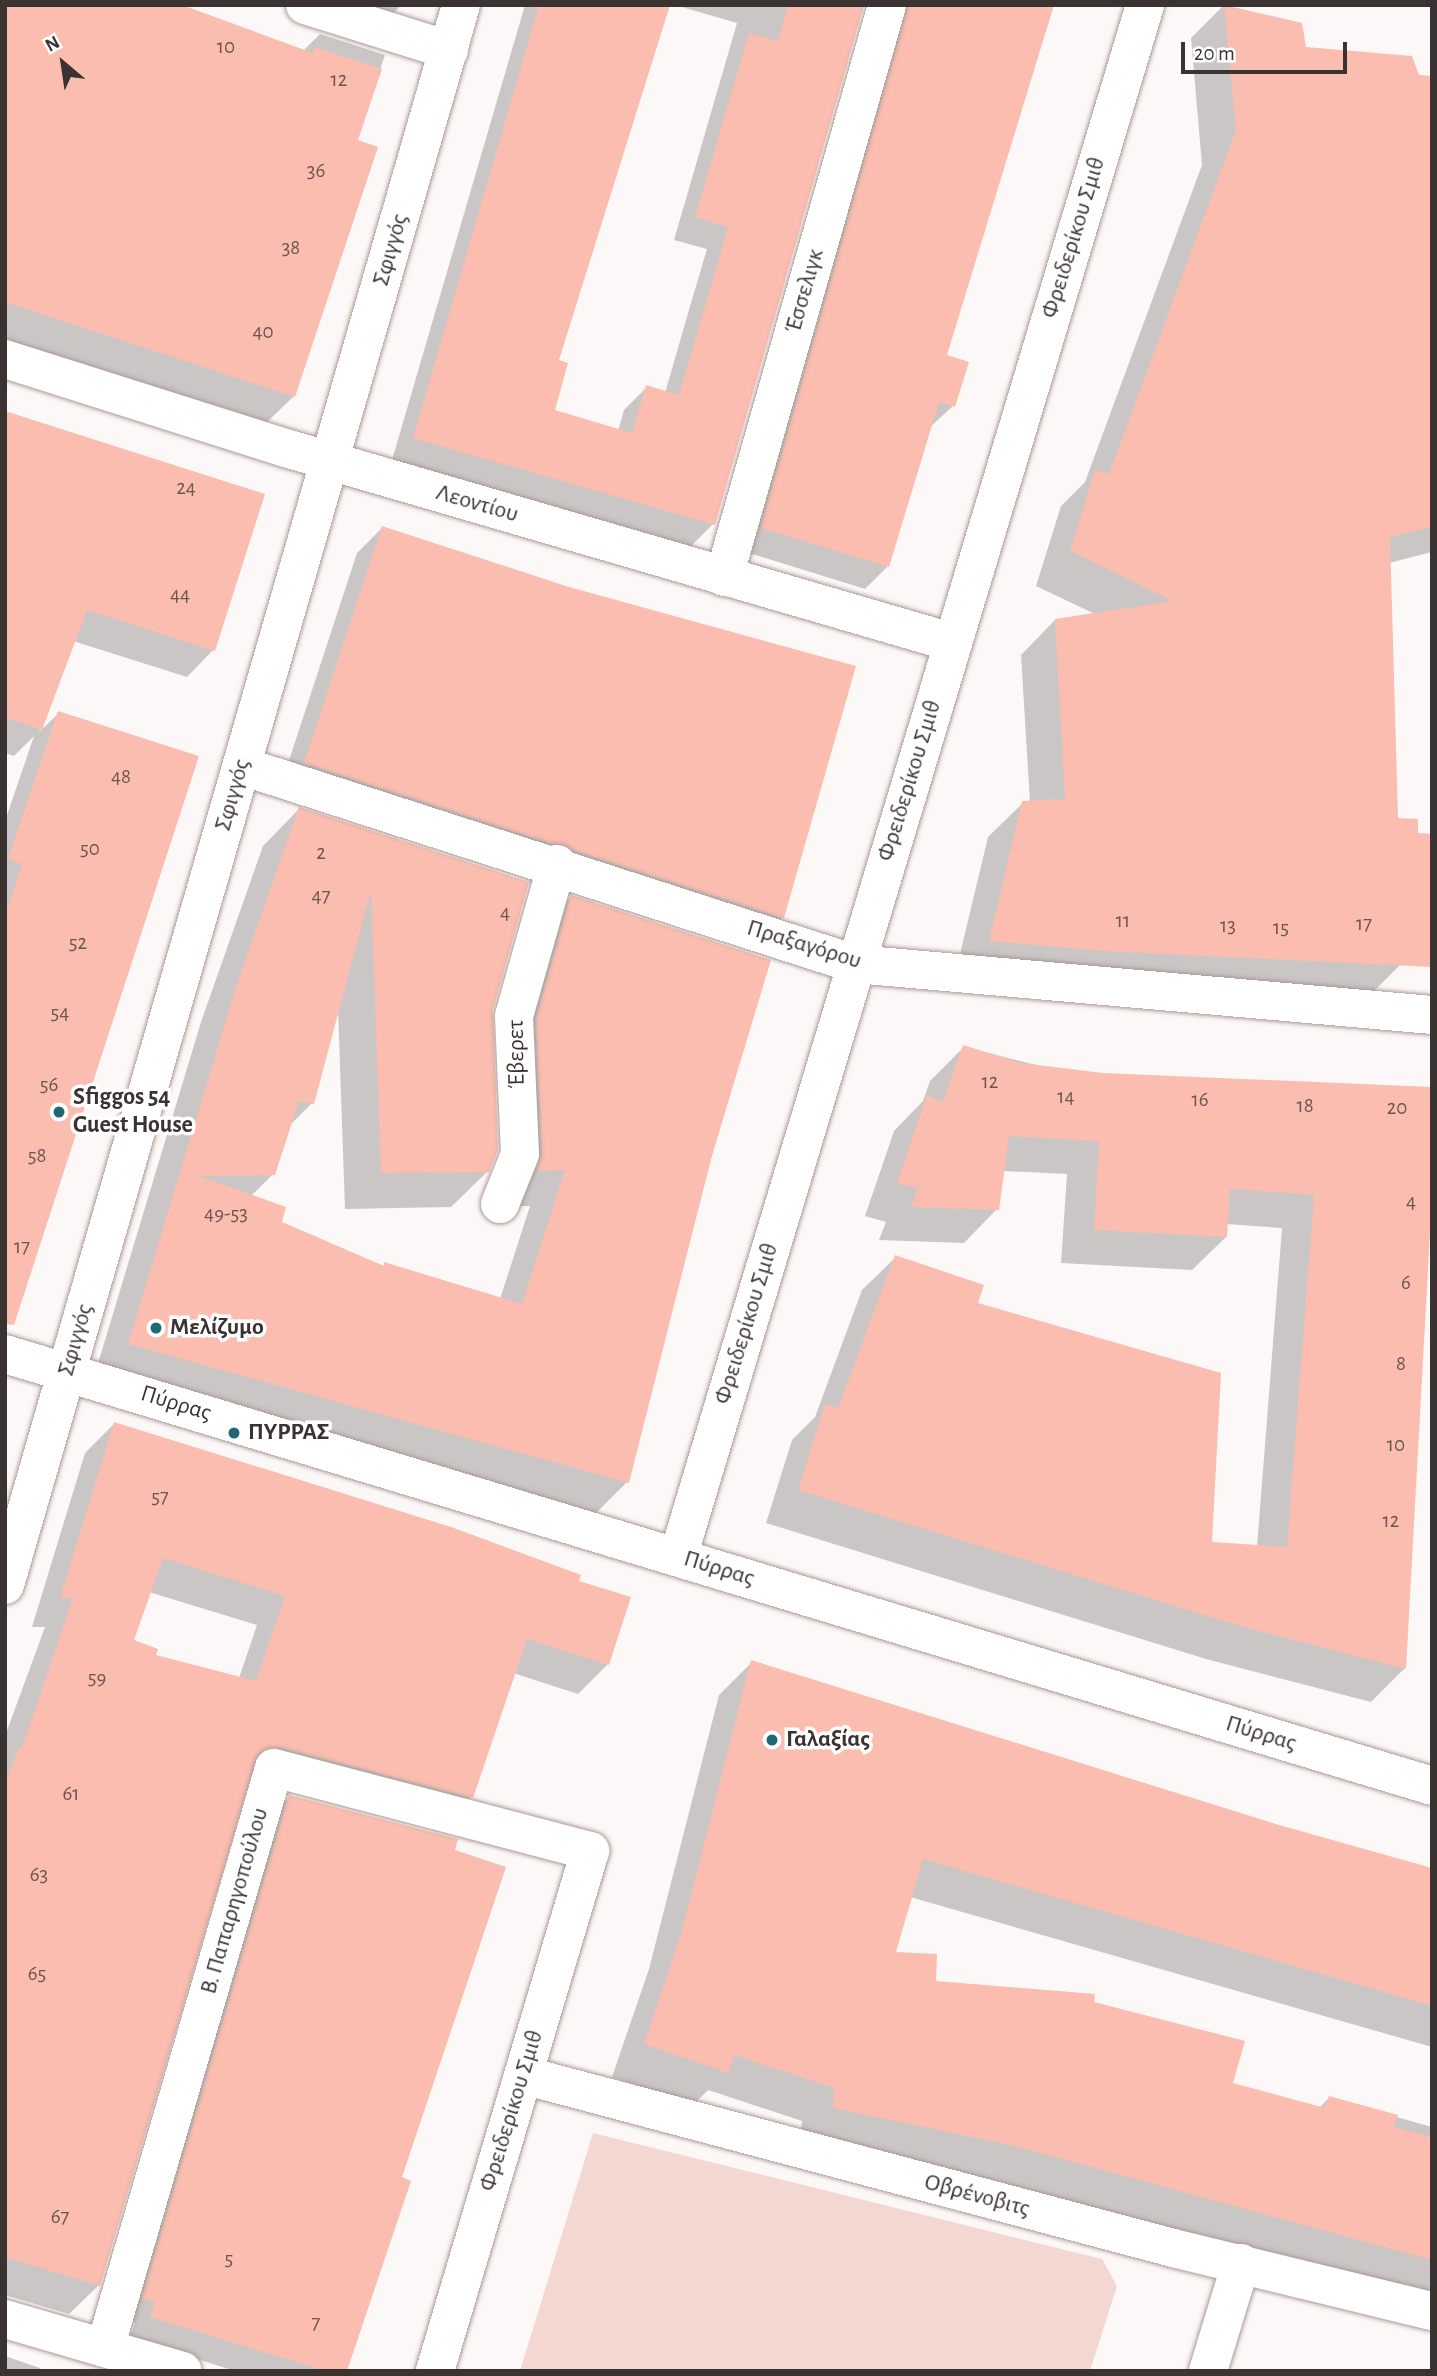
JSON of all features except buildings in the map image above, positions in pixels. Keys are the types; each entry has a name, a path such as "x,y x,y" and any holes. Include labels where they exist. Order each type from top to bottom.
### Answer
{"street":[{"path":"305,5 449,50"},
{"name":"Σφιγγός","path":"5,1585 461,5"},
{"name":"Έσσελιγκ","path":"724,577 887,5"},
{"name":"Φρειδερίκου Σμιθ","path":"678,1557 951,642 1145,5"},
{"name":"Λεοντίου","path":"5,359 330,461 951,642"},
{"name":"Πραξαγόρου","path":"242,766 557,864 855,964 1432,1015"},
{"name":"Έβερετ","path":"499,1203 520,1154 514,1016 557,864"},
{"name":"Πύρρας","path":"5,1354 1432,1786"},
{"name":"Β. Παπαρηγοπούλου","path":"105,2348 274,1768 590,1851"},
{"name":"Φρειδερίκου Σμιθ","path":"435,2371 590,1851"},
{"name":"Οβρένοβιτς","path":"523,2075 1432,2311"},
{"path":"1208,2371 1241,2263"},
{"path":"5,2319 183,2371"}],"shaded area":[{"path":"593,2133 1102,2259 1117,2286 1090,2371 520,2371"}],"place":[{"name":"Sfiggos 54 Guest House","path":"59,1112"},
{"name":"Μελίζυμο","path":"156,1328"},
{"name":"ΠΥΡΡΑΣ","path":"234,1433"},
{"name":"Γαλαξίας","path":"772,1740"}]}
